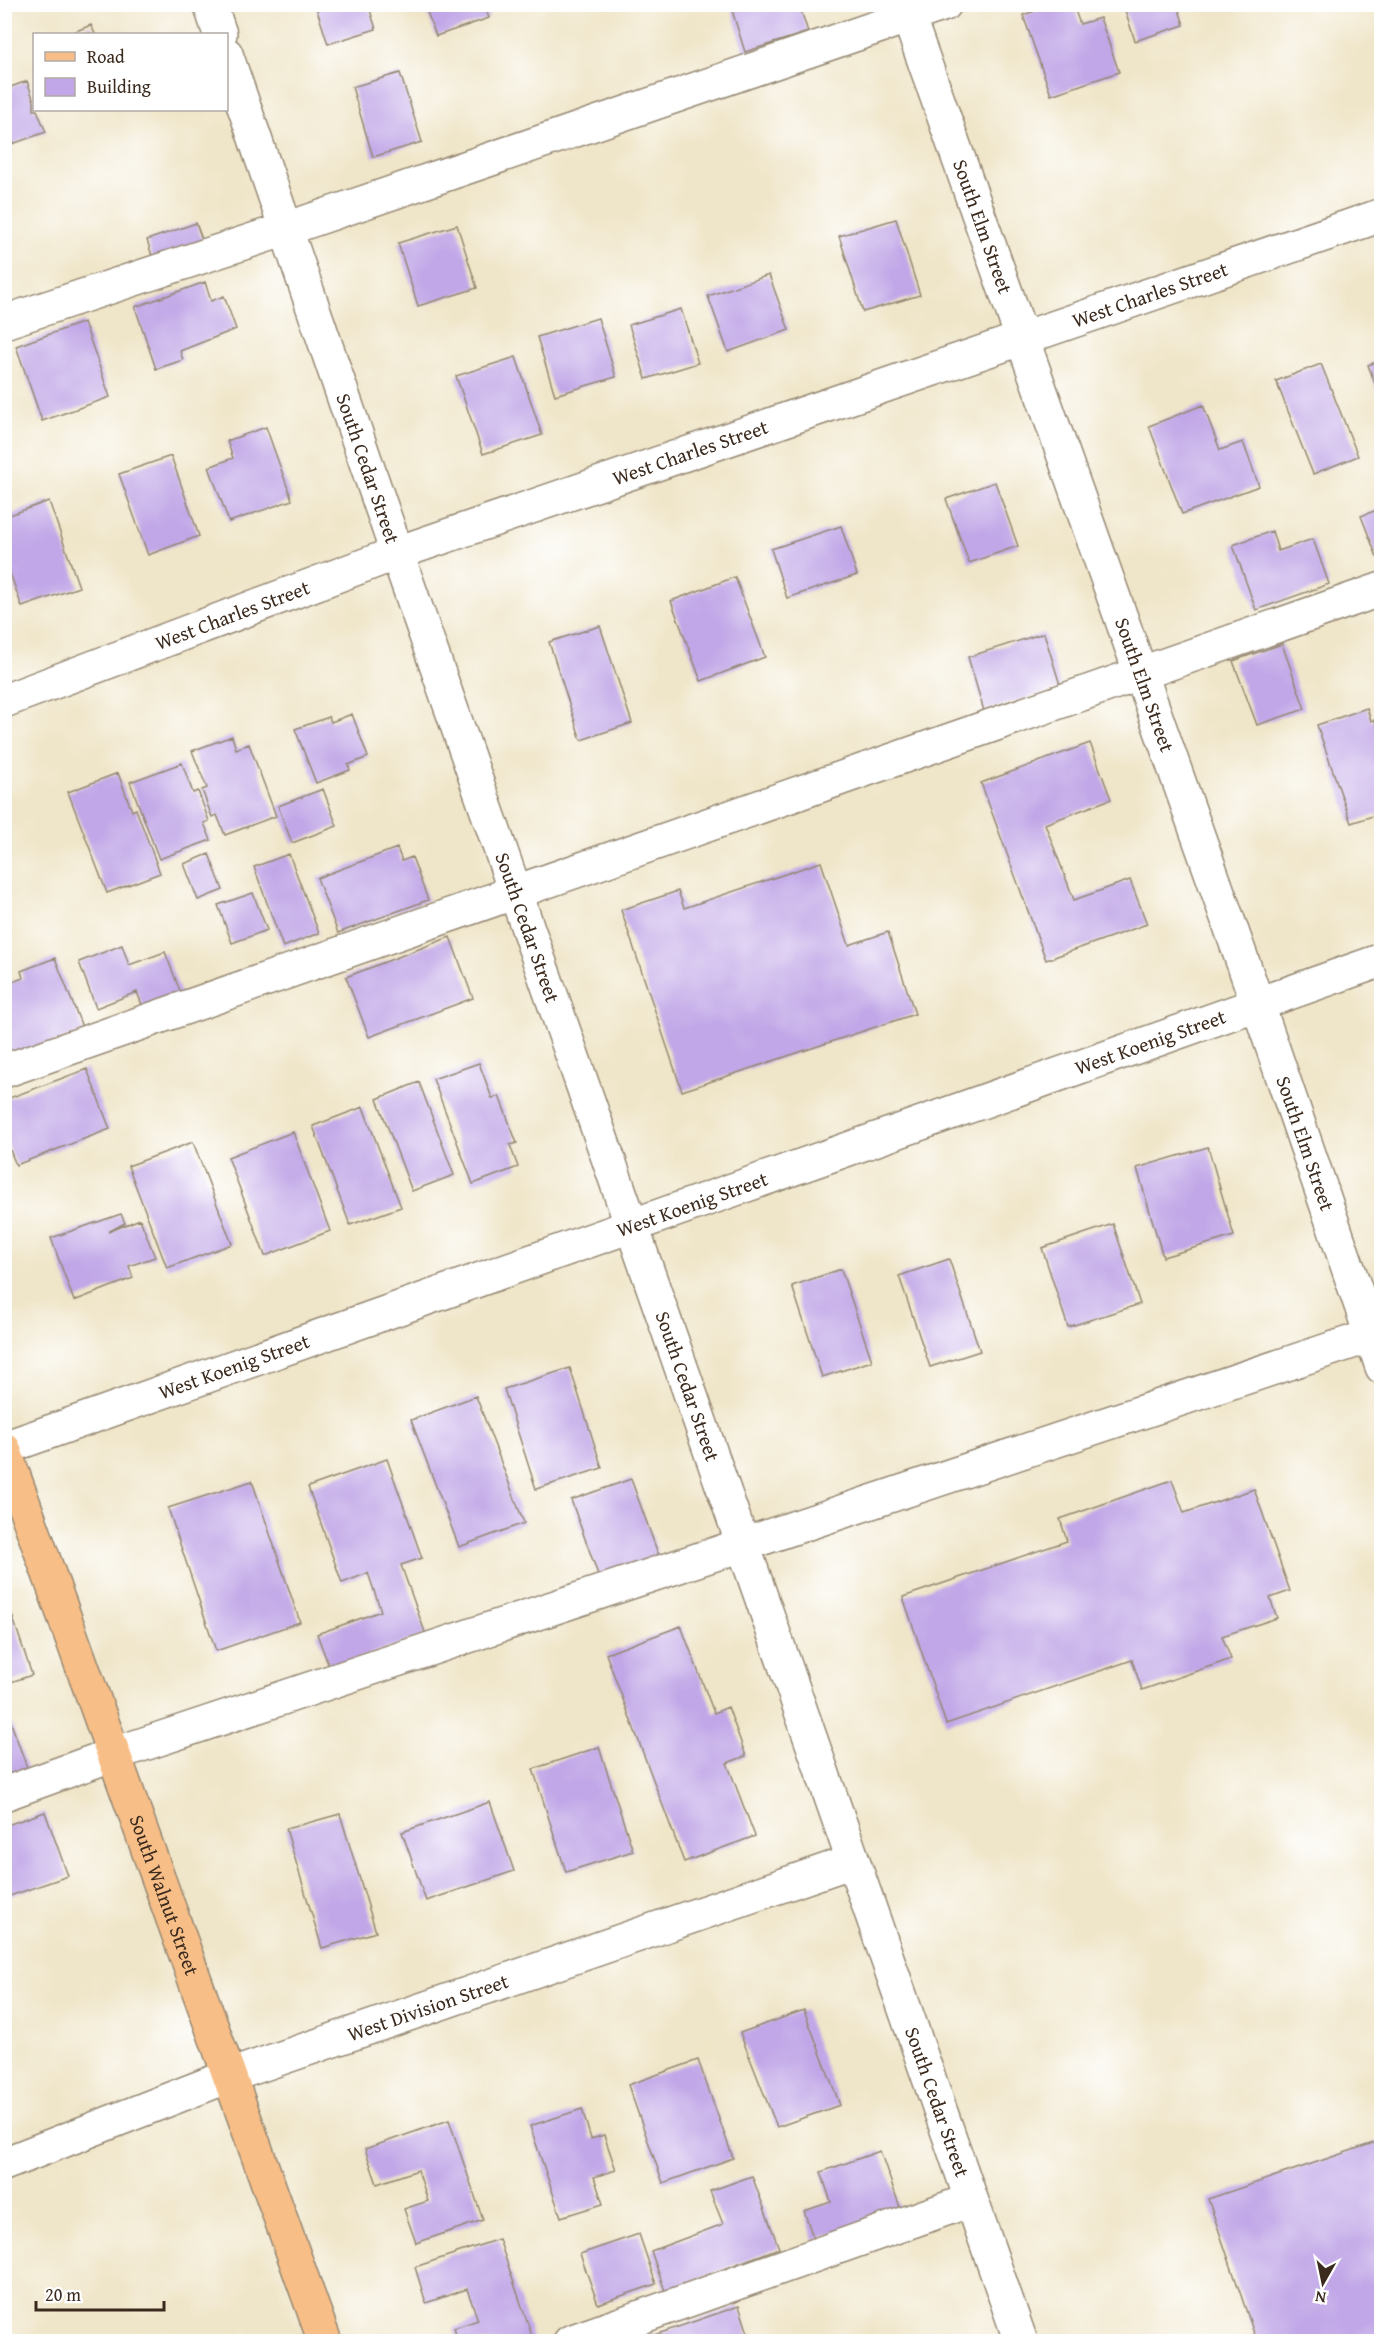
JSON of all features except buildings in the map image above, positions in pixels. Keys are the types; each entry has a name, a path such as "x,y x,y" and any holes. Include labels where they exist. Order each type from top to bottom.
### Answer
{"main road":[{"name":"South Walnut Street","path":"4,1448 325,2342"}],"street":[{"path":"210,4 220,33"},
{"path":"4,322 286,229 906,11 945,4"},
{"name":"South Elm Street","path":"906,11 1376,1334 1382,1367"},
{"name":"South Cedar Street","path":"228,60 396,553 1021,2342"},
{"name":"West Charles Street","path":"4,701 396,553 1382,215"},
{"path":"4,1071 1382,588"},
{"name":"West Koenig Street","path":"4,1448 1382,960"},
{"path":"4,1794 114,1754 1376,1334"},
{"name":"West Division Street","path":"4,2164 230,2076 853,1861"},
{"path":"570,2342 971,2200"}]}
